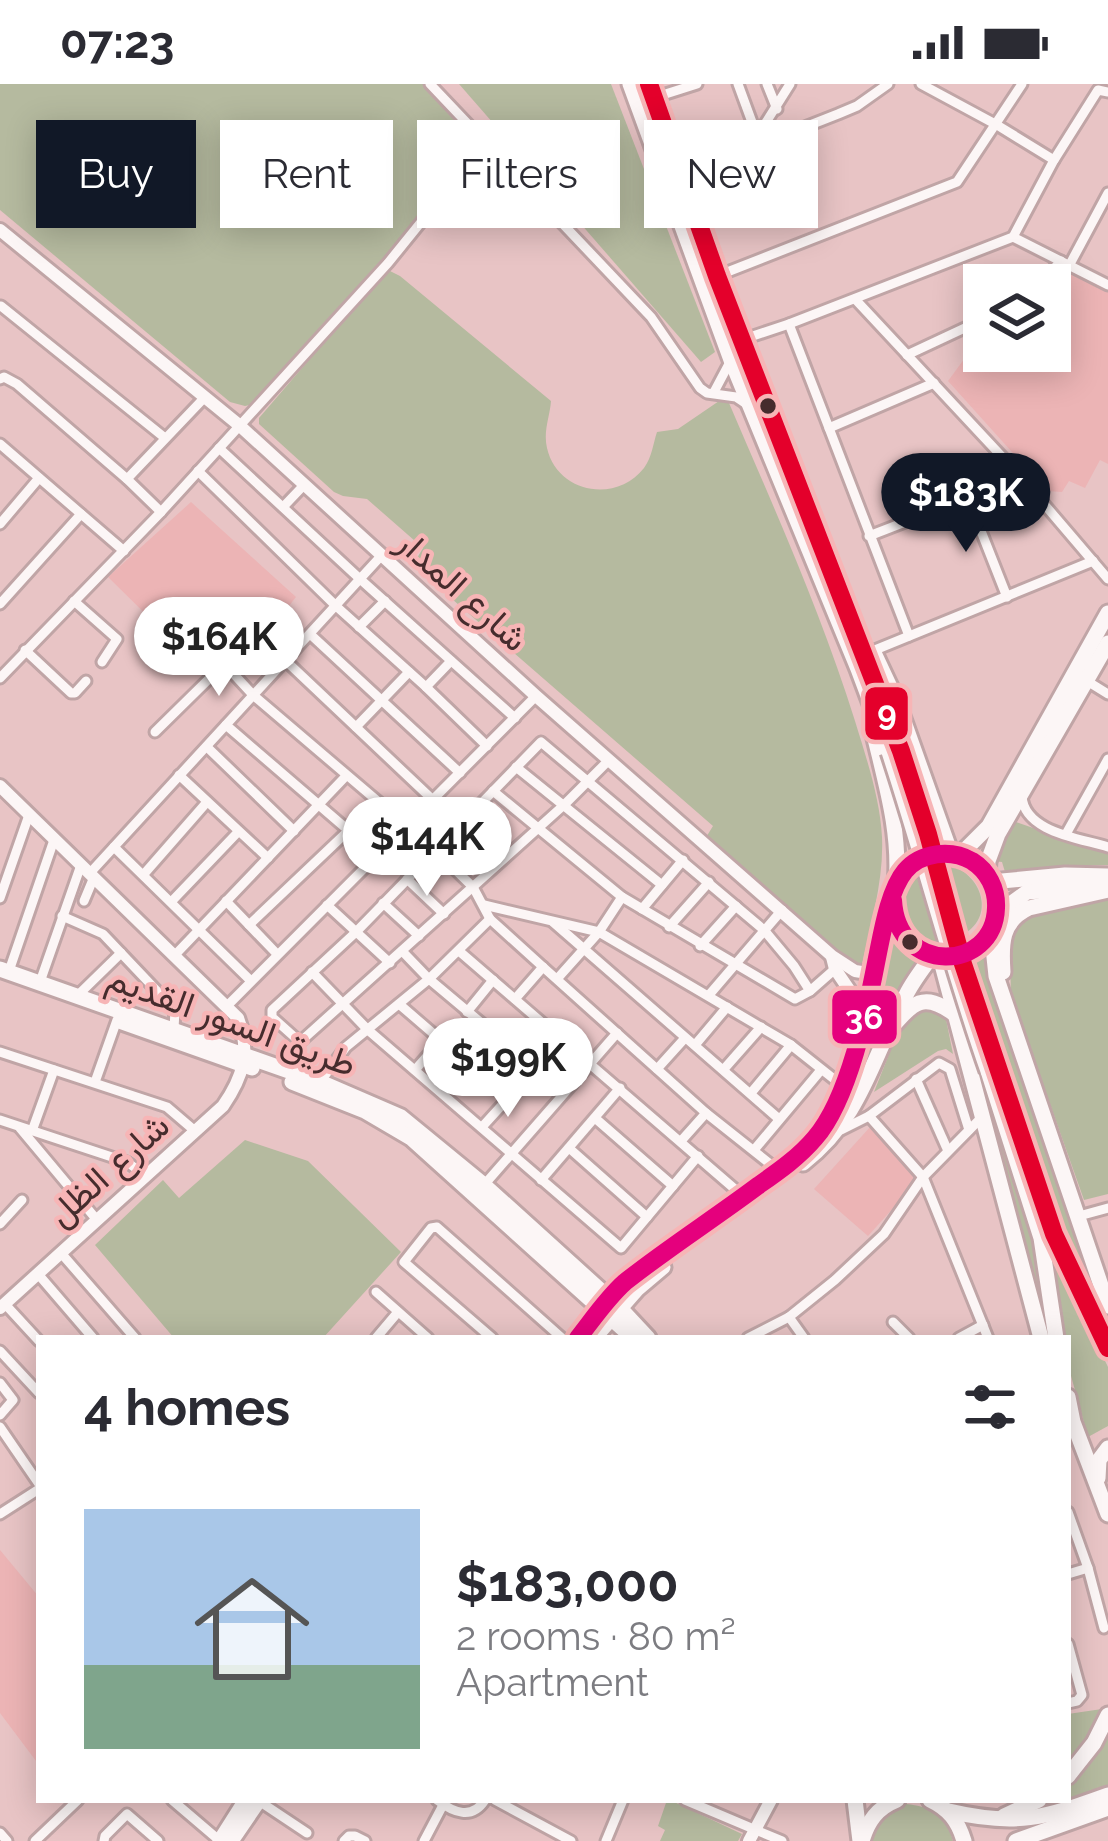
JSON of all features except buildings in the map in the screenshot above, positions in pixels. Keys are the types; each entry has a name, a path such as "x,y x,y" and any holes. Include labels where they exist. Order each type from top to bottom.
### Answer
{"main road":[{"path":"629,84 749,406 865,658 897,702 955,855"},
{"path":"651,91 661,120"},
{"path":"699,228 865,658 946,944 1054,1234 1108,1348"},
{"path":"955,855 989,826 1108,613"},
{"path":"989,879 988,861 998,835 1108,643"},
{"path":"865,658 893,814 898,863 893,915 907,941 936,956 956,956 982,941 993,922 1027,892 1108,888"},
{"path":"596,1335 644,1268 744,1197 818,1135 844,1087 894,893 905,871 934,854 955,855 979,867 995,893 991,952 1007,1011 1108,1306"},
{"path":"989,879 1108,876"},
{"path":"1007,1011 1002,954 1011,920 1030,908 1108,888"},
{"path":"936,956 953,1013 975,1124 1040,1335"},
{"path":"581,1335 836,1133 863,1089 907,991 936,956"},
{"name":"طريق السور القديم","path":"3,974 40,982 174,1029 391,1124 644,1335"},
{"name":"طريق السور القديم","path":"3,974 117,1020 243,1060 277,1066 401,1117 484,1185 611,1308 631,1335"},
{"path":"891,1028 910,1007 925,1001 953,1013"},
{"path":"853,1052 860,1064 877,1058"},
{"path":"993,1070 1041,1238 1056,1335"},
{"path":"1071,1417 1075,1449 1097,1480 1108,1514"},
{"path":"1097,1480 1099,1460 1108,1448"},
{"path":"1071,1772 1108,1715"},
{"path":"1016,1841 1108,1795"},
{"path":"220,1841 244,1803"},
{"path":"232,1841 258,1803"},
{"path":"855,1803 861,1841"},
{"path":"861,1841 877,1811 892,1803"},
{"path":"935,1803 949,1811 994,1820 1055,1820 1108,1808"},
{"path":"994,1820 1032,1803"},
{"path":"949,1811 964,1841"}],"street":[{"path":"430,84 464,120"},
{"path":"651,91 697,84"},
{"path":"738,84 752,120"},
{"path":"767,84 777,109"},
{"path":"771,120 790,84"},
{"path":"817,120 857,106 888,84"},
{"path":"921,84 1054,160"},
{"path":"717,276 957,182 1022,84"},
{"path":"741,340 1012,237 1098,90 1108,92"},
{"path":"1065,263 1108,193"},
{"path":"0,678 161,512 417,227"},
{"path":"566,228 651,317 695,383 707,393 736,397 749,406"},
{"name":"شارع المدار","path":"0,230 239,425 608,761 782,910 833,962 865,1013"},
{"path":"1012,237 1108,285"},
{"path":"855,299 1022,476 1102,570 1006,597 865,658"},
{"path":"0,306 165,439"},
{"path":"789,324 909,636"},
{"path":"907,355 963,329"},
{"path":"714,392 731,360"},
{"path":"0,379 17,384 161,512"},
{"path":"829,428 934,383"},
{"path":"128,479 205,397"},
{"path":"0,444 124,551"},
{"name":"شارع المدار","path":"219,448 515,718"},
{"path":"198,471 487,746"},
{"path":"869,536 1022,476"},
{"path":"0,524 39,478"},
{"path":"283,507 304,485"},
{"path":"968,498 1006,597"},
{"path":"0,604 81,514"},
{"path":"40,982 62,916 88,872 381,556"},
{"path":"74,601 117,639 102,662"},
{"path":"359,627 385,601"},
{"path":"310,634 460,772"},
{"path":"25,650 71,693 86,681"},
{"path":"285,660 433,800"},
{"path":"426,687 451,661"},
{"path":"155,732 220,668 230,670 253,695 435,850 473,887 490,919 543,968 778,1171"},
{"path":"356,728 409,672"},
{"path":"1087,681 1108,694"},
{"path":"226,1006 536,696"},
{"path":"226,724 377,855"},
{"path":"300,1042 271,1013 542,742 764,930 810,991"},
{"path":"207,747 294,831"},
{"path":"1066,834 1108,759"},
{"path":"277,1066 608,761"},
{"path":"516,767 662,885"},
{"path":"179,776 268,858"},
{"path":"174,956 346,776"},
{"path":"0,788 226,1006 241,1023 243,1060"},
{"path":"493,791 622,897 795,999 810,991 833,962 874,974"},
{"path":"1022,793 1023,807 1036,823 1108,847"},
{"path":"144,874 207,802"},
{"path":"0,898 29,815"},
{"path":"249,925 348,831"},
{"path":"172,901 238,832"},
{"path":"3,974 54,840"},
{"path":"114,847 250,980"},
{"path":"642,909 683,860"},
{"path":"84,901 88,872"},
{"path":"406,879 445,914"},
{"path":"670,927 709,882"},
{"path":"557,980 622,897"},
{"path":"226,901 277,954"},
{"path":"383,903 419,936"},
{"path":"327,905 390,963"},
{"path":"484,905 599,932 761,1027 844,1087"},
{"path":"700,946 736,906"},
{"path":"709,995 782,910"},
{"path":"62,916 103,934 121,952 175,1010 174,1029"},
{"path":"320,1082 336,1057 429,979 490,919"},
{"path":"550,920 779,1119"},
{"path":"77,995 121,952"},
{"path":"403,952 535,1067"},
{"path":"459,952 744,1197"},
{"path":"515,999 543,968"},
{"path":"312,972 368,1030 644,1268"},
{"path":"467,1012 493,980"},
{"path":"399,1004 508,1098"},
{"path":"695,1045 727,1007"},
{"path":"95,1082 117,1020"},
{"path":"724,1069 761,1027"},
{"path":"462,1056 486,1028"},
{"path":"484,1185 617,1033"},
{"path":"657,1069 685,1038"},
{"path":"415,1070 442,1039"},
{"path":"482,1127 562,1039"},
{"path":"751,1093 790,1046"},
{"path":"0,1052 167,1107 195,1131"},
{"name":"شارع الظل","path":"2,1306 223,1106 239,1083 243,1060"},
{"path":"754,1335 789,1317 884,1234 923,1177 975,1124 946,1064 934,1064 869,1116 836,1133"},
{"path":"32,1131 54,1070"},
{"path":"754,1150 820,1070"},
{"path":"916,1079 947,1151"},
{"path":"542,1180 620,1088"},
{"path":"681,1142 706,1113"},
{"path":"869,1116 923,1177 987,1335"},
{"path":"596,1118 673,1186"},
{"path":"0,1120 127,1162 146,1176"},
{"path":"17,1125 97,1220"},
{"path":"52,1166 73,1144"},
{"path":"569,1148 647,1216"},
{"path":"621,1248 698,1156"},
{"path":"1,1221 22,1200"},
{"path":"1079,1216 1108,1208"},
{"path":"489,1335 404,1262 431,1228 436,1227 559,1335"},
{"path":"61,1253 132,1335"},
{"path":"38,1274 89,1335"},
{"path":"376,1292 425,1335"},
{"path":"2,1306 36,1338"},
{"path":"379,1335 398,1312"},
{"path":"789,1317 802,1335"},
{"path":"893,1322 906,1335"},
{"path":"964,1335 983,1324"},
{"path":"0,1351 36,1391"},
{"path":"0,1382 13,1400 0,1414"},
{"path":"0,1427 36,1482"},
{"path":"0,1514 36,1489"},
{"path":"1072,1538 1088,1568 1104,1628"},
{"path":"1071,1573 1088,1568"},
{"path":"1071,1655 1082,1695 1071,1702"},
{"path":"35,1841 74,1803"},
{"path":"176,1803 220,1841"},
{"path":"262,1803 308,1833"},
{"path":"439,1841 426,1838 440,1803"},
{"path":"442,1803 470,1814 483,1803"},
{"path":"501,1803 571,1841"},
{"path":"622,1803 607,1838 622,1841"},
{"path":"691,1803 752,1835 782,1841"},
{"path":"752,1835 769,1803"},
{"path":"104,1841 127,1814 158,1841"},
{"path":"0,1833 8,1841"},
{"path":"344,1841 349,1836 365,1841"}],"shaded area":[{"path":"1071,271 1108,291 1108,464 1100,460 1085,488 1069,481 1062,492 1047,491 948,381 963,361 963,372 1071,372"},
{"path":"191,502 296,597 256,648 210,603 175,643 108,577"},
{"path":"871,1126 923,1175 868,1236 814,1189"},
{"path":"0,1550 36,1593 36,1761 0,1713"}],"green space":[{"path":"0,84 430,84 464,120 417,120 417,222 260,403 245,406 230,402 0,210"},
{"path":"459,84 611,84 644,169 644,228 667,228 715,352 701,362 584,228 620,228 620,120 490,120"},
{"path":"390,271 551,401 547,448 562,475 575,484 604,489 632,479 647,464 657,432 678,429 722,399 729,403 827,640 875,793 881,869 862,965 850,964 705,839 713,826 413,565 423,548 367,499 334,492 259,424 259,418"},
{"path":"1010,820 1108,854 1108,865 1005,872 1002,862 993,861"},
{"path":"945,865 966,874 979,892 981,913 967,932"},
{"path":"916,874 937,943 916,933 904,915 904,894"},
{"path":"1108,897 1108,1194 1084,1200 1011,994 1009,934 1025,918"},
{"path":"888,938 922,964 868,1060 862,1059 878,993"},
{"path":"982,948 1105,1304 1108,1335 1055,1228 968,956"},
{"path":"951,965 1036,1234 1053,1335 1043,1335"},
{"path":"914,1005 944,1009 953,1054 938,1051 874,1092 903,1019"},
{"path":"245,1140 308,1161 401,1252 326,1335 171,1335 95,1245 163,1180 179,1198"},
{"path":"1051,1248 1108,1367 1108,1426 1088,1437 1071,1376 1071,1335 1064,1335"},
{"path":"1102,1709 1071,1758 1071,1714"},
{"path":"1108,1738 1108,1786 1071,1799 1071,1785"},
{"path":"666,1803 676,1803 742,1834 738,1841 660,1841 665,1830 658,1826"},
{"path":"906,1804 936,1814 953,1841 866,1841 881,1817"}],"transit line":[{"name":"9","path":"649,84 717,276 901,751 963,964 1054,1234 1108,1348"},
{"name":"36","path":"580,1335 625,1282 788,1163 827,1121 855,1053 887,913 905,871 928,856 964,857 987,875 996,908 991,929 980,944 964,954 945,957 910,942 898,925 893,900"}]}
